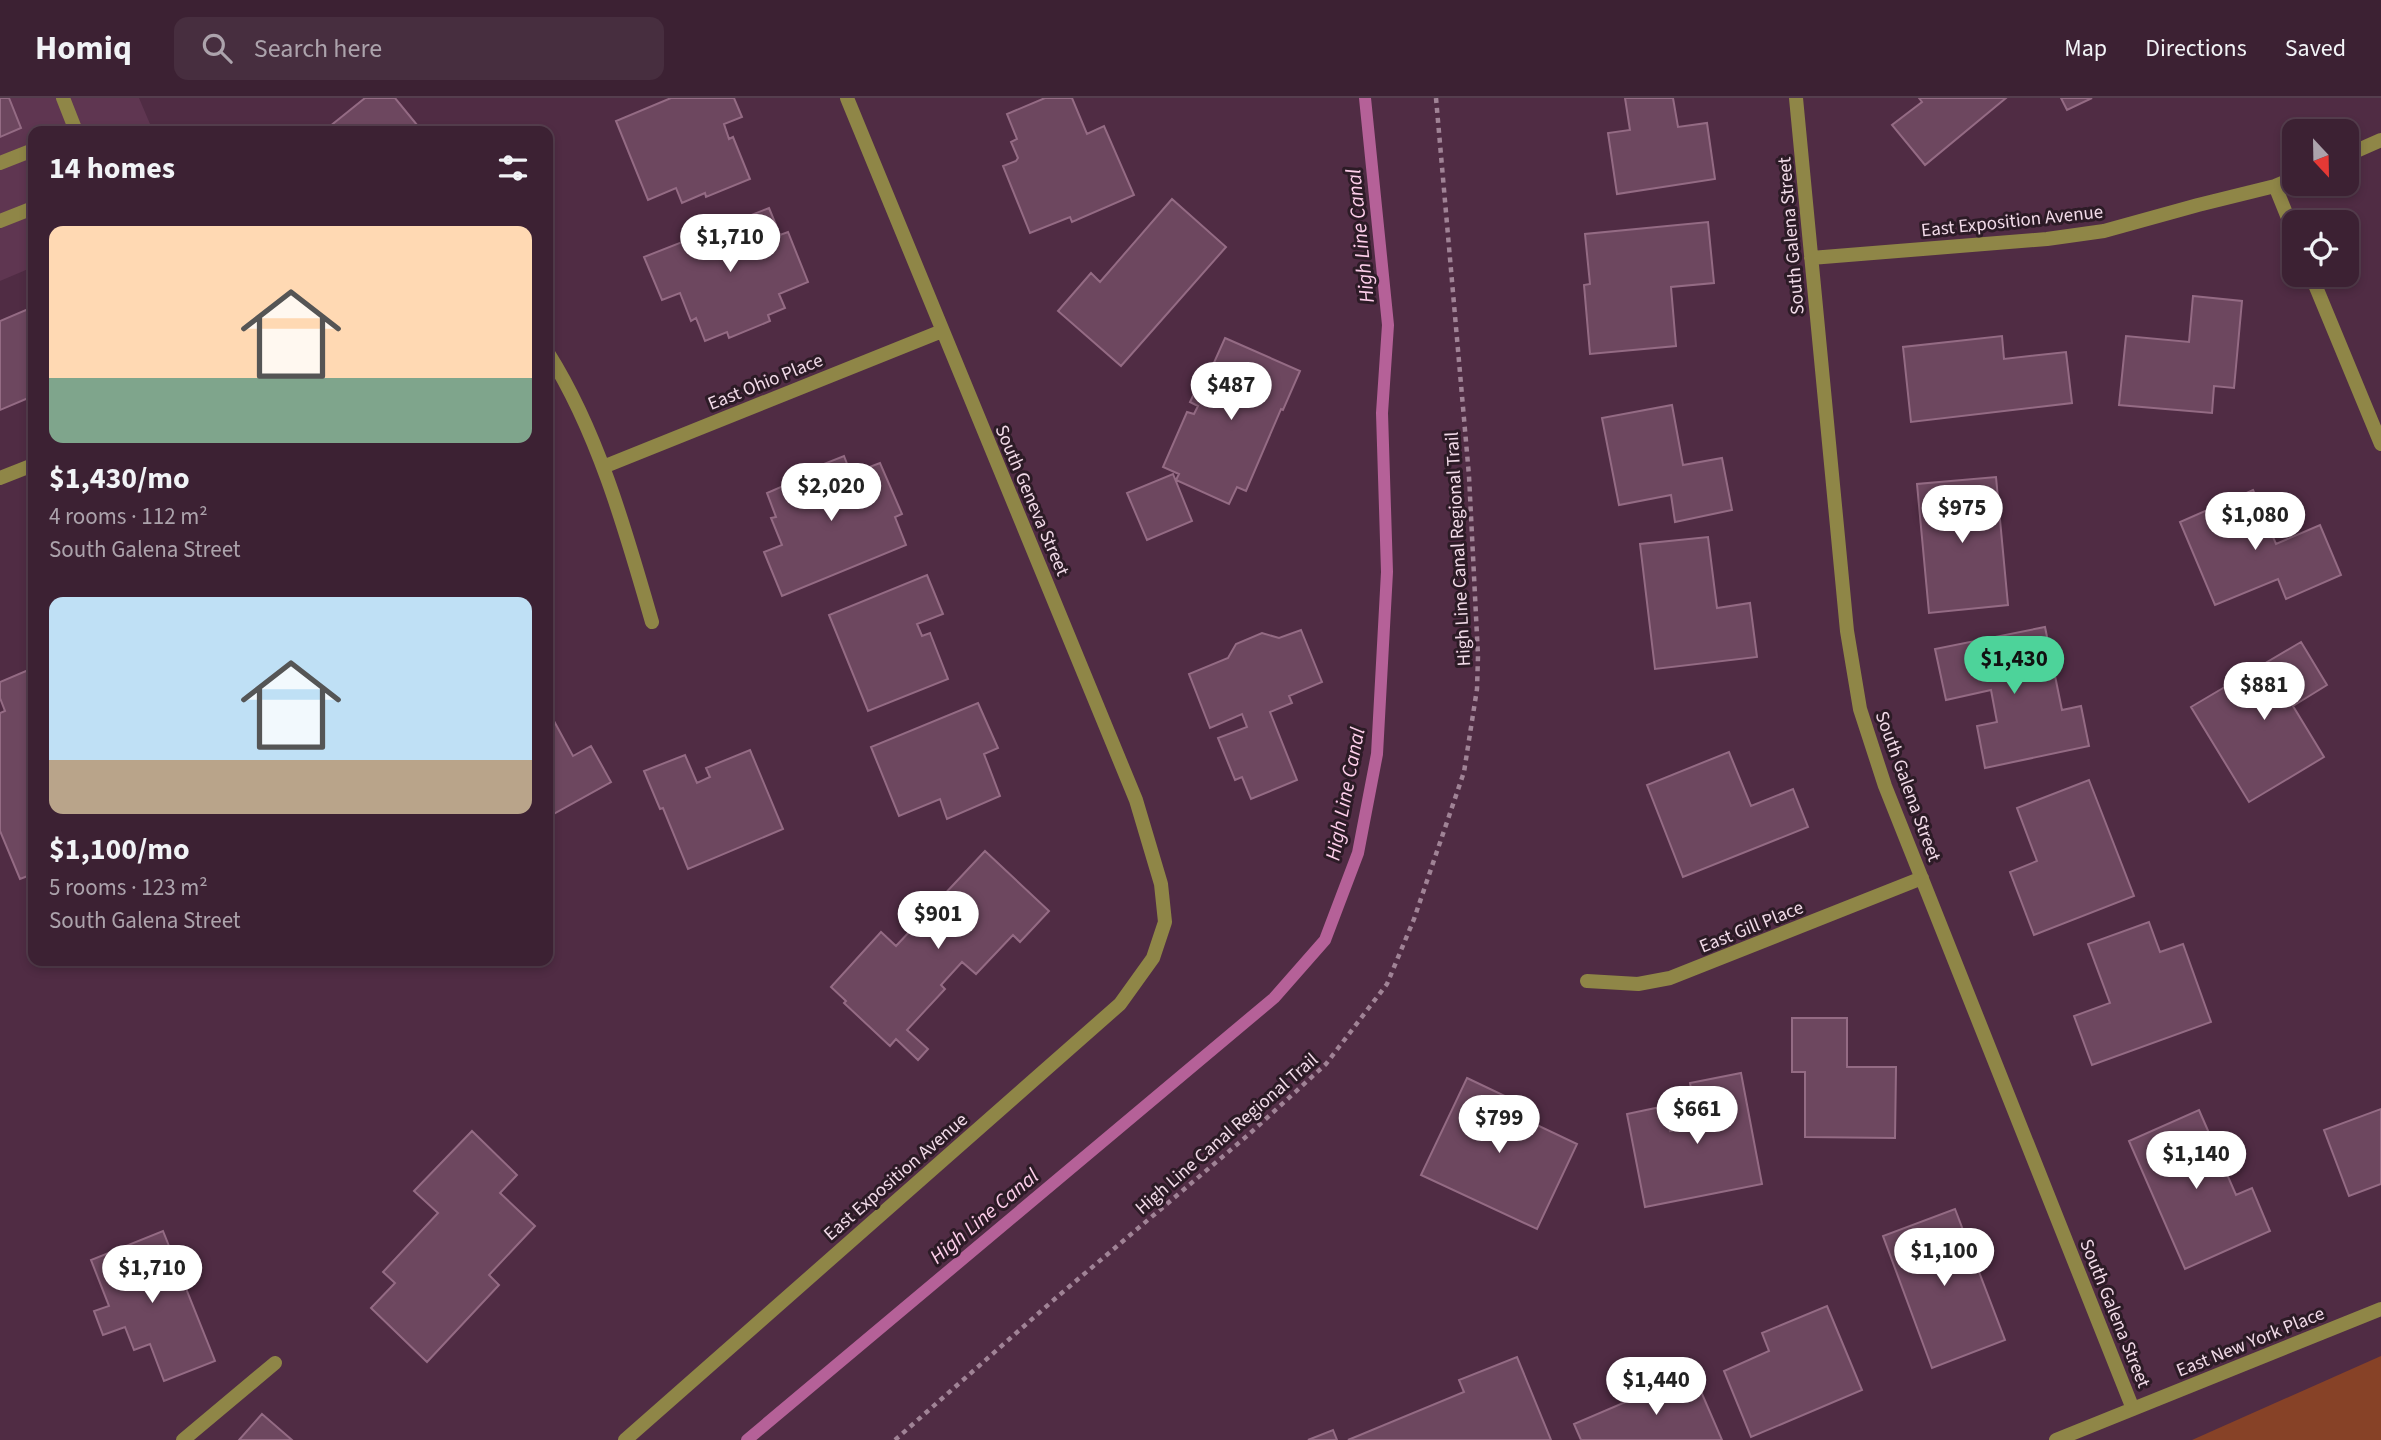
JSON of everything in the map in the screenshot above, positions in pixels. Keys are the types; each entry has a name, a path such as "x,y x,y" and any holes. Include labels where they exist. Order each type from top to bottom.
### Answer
{"street":[{"path":"63,98 74,126"},
{"name":"South Geneva Street","path":"847,98 1136,800 1161,884 1165,922"},
{"name":"South Galena Street","path":"1796,98 1847,631 1860,709 1877,763 2133,1409"},
{"path":"2359,150 2381,140"},
{"path":"0,163 28,152"},
{"name":"East Exposition Avenue","path":"1811,258 2104,232 2282,183"},
{"path":"2275,186 2285,210"},
{"path":"0,221 28,210"},
{"path":"2316,287 2381,444"},
{"name":"East Ohio Place","path":"603,467 942,331"},
{"path":"553,361 603,467 625,528 652,622"},
{"path":"0,478 28,467"},
{"name":"East Gill Place","path":"1587,981 1637,984 1670,978 1922,878"},
{"name":"East Exposition Avenue","path":"625,1440 1120,1004 1153,958 1165,922"},
{"name":"East New York Place","path":"2056,1440 2381,1309"},
{"path":"183,1440 275,1363"}],"path":[{"name":"High Line Canal Regional Trail","path":"895,1440 1057,1297 1247,1136 1326,1064 1387,984 1414,919 1464,772 1474,710 1478,656 1469,477 1436,98"}],"shaded area":[{"path":"0,98 139,98 151,126 28,126 28,269 0,281"},
{"path":"2381,1356 2381,1440 2192,1440"}],"building":[{"path":"0,98 9,98 21,128 0,137"},
{"path":"365,98 395,98 418,126 330,126"},
{"path":"671,98 734,98 742,117 724,124 729,139 733,137 750,179 706,197 705,193 682,203 676,188 648,200 616,121"},
{"path":"1045,98 1072,98 1087,134 1104,126 1134,195 1072,222 1070,217 1030,233 1003,166 1018,158 1011,142 1017,139 1007,114"},
{"path":"1625,98 1673,98 1678,127 1707,123 1715,179 1617,194 1608,133 1630,130"},
{"path":"1919,98 2006,98 1925,165 1892,125 1922,102"},
{"path":"2061,98 2092,98 2067,110"},
{"path":"1172,199 1226,247 1121,366 1058,311 1091,273 1100,282"},
{"path":"769,208 780,235 788,232 808,282 779,294 785,308 768,315 770,321 729,338 727,332 705,341 696,318 691,321 680,293 662,300 644,257"},
{"path":"1708,222 1714,283 1671,287 1676,346 1590,354 1584,285 1590,284 1585,234"},
{"path":"2193,296 2242,301 2234,388 2214,386 2212,413 2119,405 2126,336 2189,342"},
{"path":"28,309 28,398 0,410 0,321"},
{"path":"2002,336 2004,359 2066,352 2072,403 1911,422 1903,347"},
{"path":"1225,338 1300,371 1246,491 1237,487 1229,504 1176,480 1179,474 1163,467 1187,412 1194,414 1198,406 1190,402 1198,385 1206,389 1212,377 1208,376"},
{"path":"1672,405 1683,465 1722,458 1732,510 1675,522 1671,495 1619,505 1602,418"},
{"path":"844,456 851,474 880,463 902,514 895,517 906,545 782,596 764,552 782,545 771,518 776,517 767,493 788,484 786,479"},
{"path":"1173,474 1192,521 1147,540 1127,493"},
{"path":"1996,477 2008,605 1929,613 1917,484"},
{"path":"2253,490 2276,544 2320,525 2341,575 2286,599 2278,579 2215,605 2180,522"},
{"path":"1708,537 1717,608 1750,603 1757,657 1655,669 1640,544"},
{"path":"927,575 943,614 917,624 922,636 930,633 948,679 868,711 829,615"},
{"path":"2045,627 2062,710 2081,706 2089,746 1985,768 1977,726 1997,722 1991,690 1946,700 1935,649"},
{"path":"1301,630 1322,682 1289,696 1292,703 1270,712 1297,780 1251,799 1242,777 1235,780 1218,738 1247,727 1242,714 1210,728 1189,674 1228,658 1236,644 1262,633 1279,638"},
{"path":"2301,642 2327,685 2293,706 2324,757 2249,802 2191,707"},
{"path":"28,670 28,876 20,879 0,831 0,713 5,711 0,698 0,682"},
{"path":"978,703 998,748 984,754 1000,796 947,819 940,799 899,816 871,747"},
{"path":"553,719 573,756 591,746 611,782 553,814"},
{"path":"750,750 783,829 688,869 663,808 660,809 644,771 685,755 697,783 710,777 706,768"},
{"path":"1729,752 1751,806 1793,789 1808,827 1683,877 1647,785"},
{"path":"2089,780 2134,896 2034,935 2010,872 2037,861 2017,808"},
{"path":"985,851 1049,911 1020,942 1013,935 976,974 962,962 941,985 945,989 907,1030 928,1049 918,1060 896,1039 890,1046 844,1003 846,1001 831,987 881,932 896,946"},
{"path":"2149,922 2160,952 2183,944 2211,1022 2092,1065 2074,1016 2110,1003 2088,944"},
{"path":"1792,1018 1847,1018 1847,1067 1896,1067 1895,1138 1805,1137 1805,1072 1792,1072"},
{"path":"1741,1073 1762,1184 1645,1207 1627,1114 1665,1106 1670,1131 1698,1126 1690,1083"},
{"path":"1467,1078 1526,1106 1520,1117 1577,1144 1537,1229 1421,1175"},
{"path":"2381,1109 2381,1184 2349,1196 2324,1130"},
{"path":"2199,1110 2236,1195 2252,1188 2270,1231 2185,1269 2129,1141"},
{"path":"472,1131 517,1175 500,1193 535,1226 489,1275 499,1285 427,1362 371,1308 395,1283 383,1272 438,1213 414,1191"},
{"path":"1955,1209 2005,1340 1932,1368 1883,1236"},
{"path":"163,1231 215,1361 164,1381 150,1344 134,1350 125,1327 103,1335 94,1311 109,1306 91,1260"},
{"path":"1827,1306 1862,1390 1751,1437 1724,1371 1769,1351 1762,1333"},
{"path":"1517,1357 1551,1440 1348,1440 1464,1392 1459,1380"},
{"path":"1693,1373 1722,1440 1581,1440 1574,1424"},
{"path":"262,1414 292,1440 239,1440"},
{"path":"1333,1430 1337,1440 1308,1440"}],"waterway":[{"name":"High Line Canal","path":"747,1440 1274,998 1325,940 1358,853 1377,754 1387,572 1382,413 1388,325 1365,98"}]}
